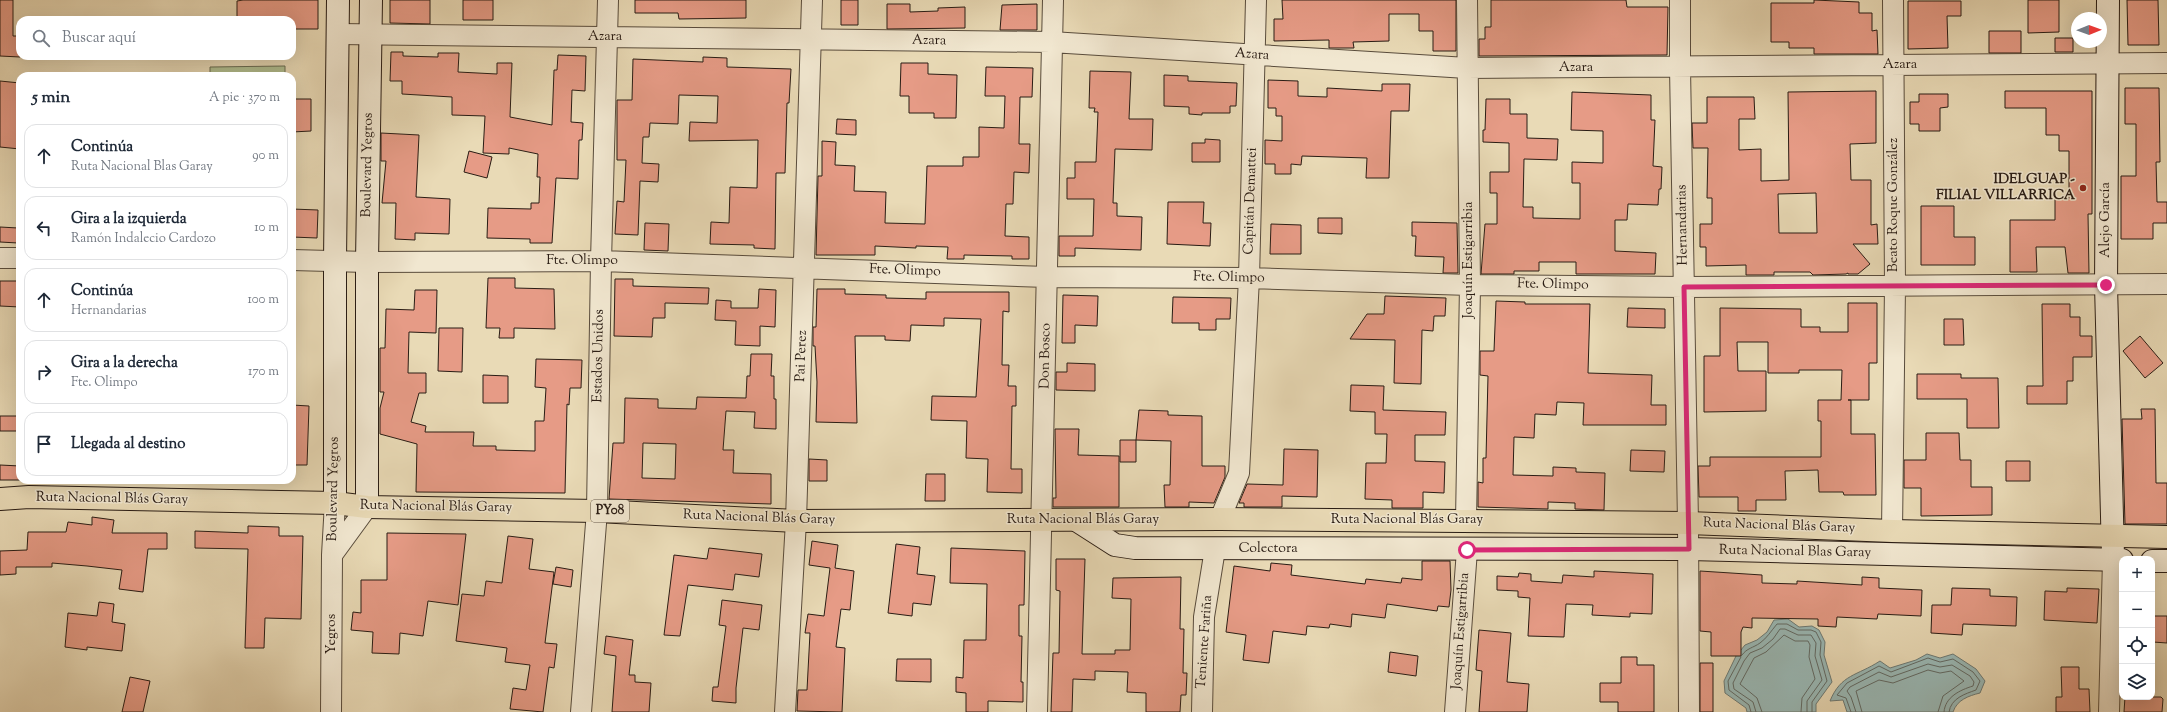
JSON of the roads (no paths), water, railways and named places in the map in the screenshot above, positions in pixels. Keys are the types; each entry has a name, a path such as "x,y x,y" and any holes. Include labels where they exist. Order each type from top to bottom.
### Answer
{"highway":[{"name":"Ruta Nacional Blás Garay","path":"0,500 29,497 335,503 366,506 597,511 796,521 1220,519 1688,523 2167,537"}],"main road":[{"name":"Boulevard Yegros","path":"335,503 334,260 338,0"},
{"name":"Boulevard Yegros","path":"366,506 367,262 371,0"},
{"name":"Alejo García","path":"2108,0 2106,285 2113,536 2117,560"},
{"name":"Colectora","path":"1076,520 1094,533 1115,545 1135,548 1467,550"},
{"name":"Ruta Nacional Blas Garay","path":"1467,550 1689,549 2117,560"},
{"path":"2155,561 2167,561"}],"street":[{"name":"Estados Unidos","path":"581,712 597,511 601,261 608,0"},
{"name":"Pai Perez","path":"785,712 796,521 812,0"},
{"name":"Don Bosco","path":"1037,712 1053,0"},
{"name":"Capitán Demattei","path":"1220,519 1238,473 1248,278 1256,0"},
{"name":"Joaquín Estigarribia","path":"1466,521 1470,285 1467,0"},
{"name":"Hernandarias","path":"1680,0 1689,549 1689,712"},
{"name":"Beato Roque González","path":"1892,530 1895,286 1893,0"},
{"name":"Azara","path":"337,34 370,36 1051,42 1467,68 1680,68 2167,63"},
{"path":"0,258 16,258"},
{"name":"Fte. Olimpo","path":"296,260 367,262 601,261 1047,277 1248,278 1470,285 1684,287 2167,284"},
{"name":"Boulevard Yegros","path":"332,555 335,503"},
{"name":"Boulevard Yegros","path":"332,555 366,506"},
{"name":"Teniente Fariña","path":"1202,712 1204,617 1216,549"},
{"name":"Joaquín Estigarribia","path":"1455,712 1467,550"},
{"name":"Yegros","path":"331,712 332,555"},
{"path":"2109,712 2117,560"}],"water":[{"path":"1788,619 1799,627 1812,626 1819,630 1825,642 1824,655 1832,682 1816,704 1816,712 1747,712 1746,708 1725,693 1724,681 1736,656 1745,645 1757,640 1767,632 1774,620"},
{"path":"1927,654 1940,658 1953,654 1976,669 1985,681 1980,693 1964,699 1957,704 1953,712 1847,712 1843,700 1830,701 1839,685 1850,676 1880,661 1890,668 1916,660"}],"place":[{"name":"IDELGUAP - FILIAL VILLARRICA","path":"2083,188"}]}
